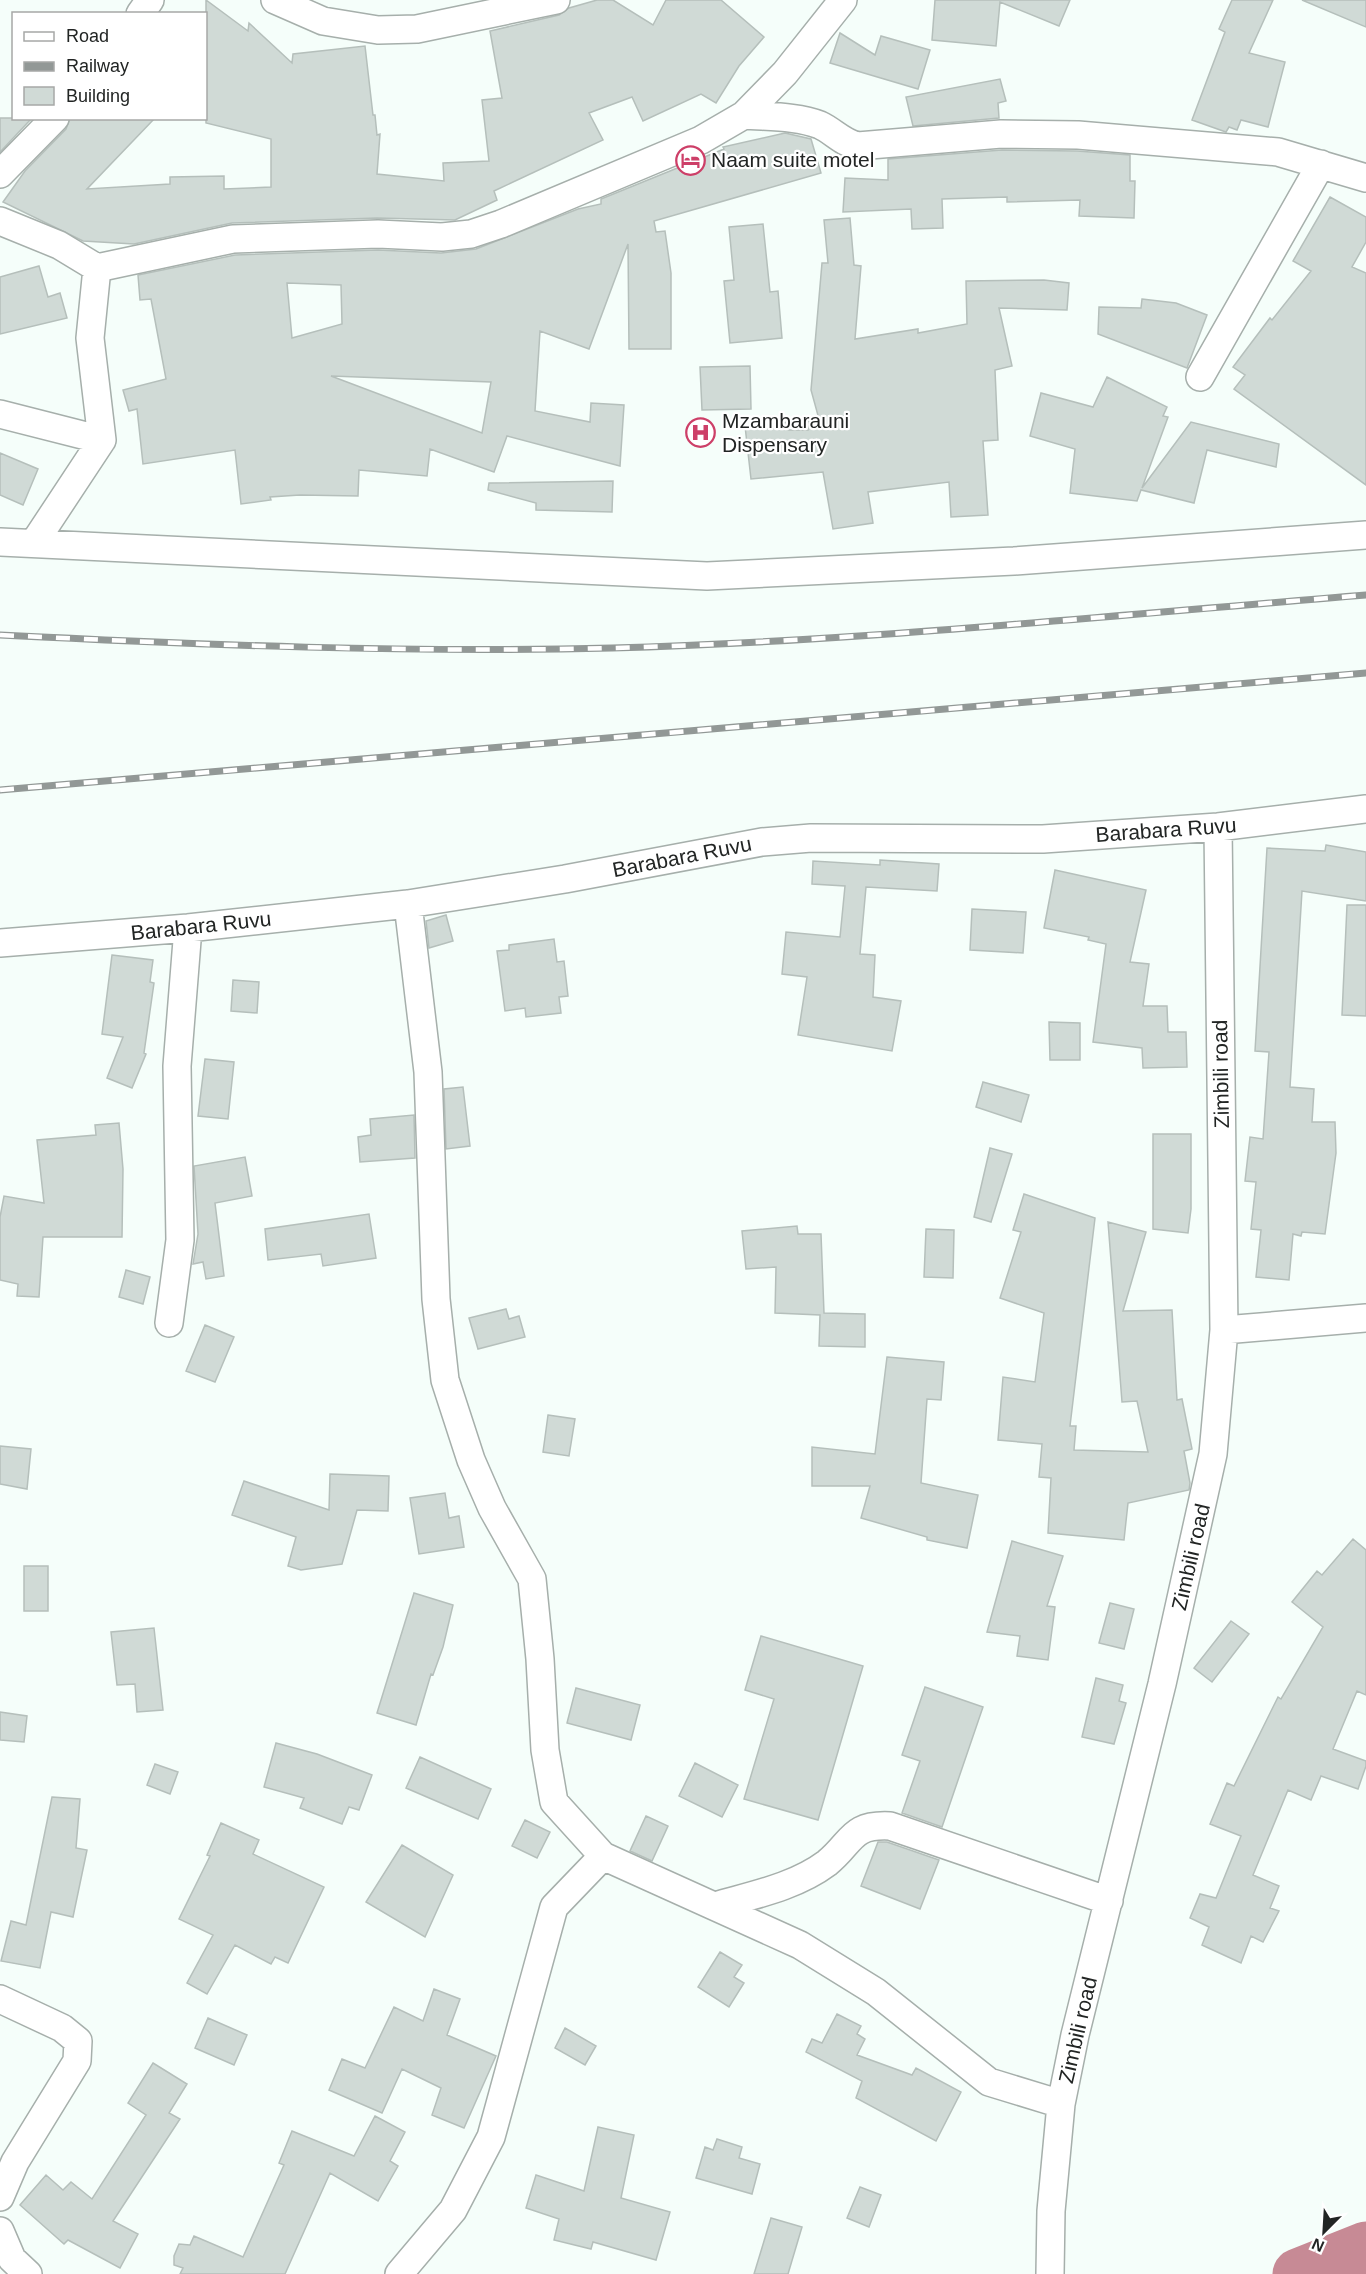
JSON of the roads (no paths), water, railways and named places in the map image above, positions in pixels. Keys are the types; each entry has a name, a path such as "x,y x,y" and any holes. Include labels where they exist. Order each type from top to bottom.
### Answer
{"street":[{"path":"275,0 323,21 378,30 417,29 556,0"},
{"path":"0,221 59,245 97,268 233,239 378,234 442,237 471,234 501,224 701,140 744,115 785,73 843,0"},
{"path":"744,115 808,122 858,146 1001,134 1078,135 1278,152 1366,178"},
{"path":"0,174 53,120"},
{"path":"1200,376 1321,164"},
{"path":"34,543 102,440 90,338 97,268"},
{"path":"0,414 102,440"},
{"path":"0,542 707,576 1014,561 1366,535"},
{"name":"Barabara Ruvu","path":"0,943 188,928 408,904 565,879 762,842 811,838 1043,839 1218,827 1366,809"},
{"name":"Zimbili road","path":"1050,2274 1051,2211 1061,2104 1075,2035 1206,1496 1214,1454 1224,1330 1218,827"},
{"path":"408,904 428,1072 436,1299 446,1380 471,1460 492,1508 532,1579 540,1659 545,1750 554,1802 603,1856 800,1945 876,1992 989,2082 1061,2104"},
{"path":"169,1323 180,1240 177,1066 188,928"},
{"path":"1224,1330 1366,1318"},
{"path":"716,1906 795,1882 829,1862 856,1833 872,1825 890,1826 1109,1901"},
{"path":"399,2274 453,2210 492,2138 554,1907 603,1856"},
{"path":"0,1999 62,2028 78,2041 77,2061 15,2162 0,2198"},
{"path":"0,2231 12,2259 28,2274"}],"waterway":[{"path":"1298,2274 1366,2247"}],"railway":[{"path":"0,635 306,647 612,648 801,640 1366,595"},
{"path":"0,790 1366,673"}],"place":[{"name":"Naam suite motel","path":"690,160"},
{"name":"Mzambarauni Dispensary","path":"701,433"}]}
